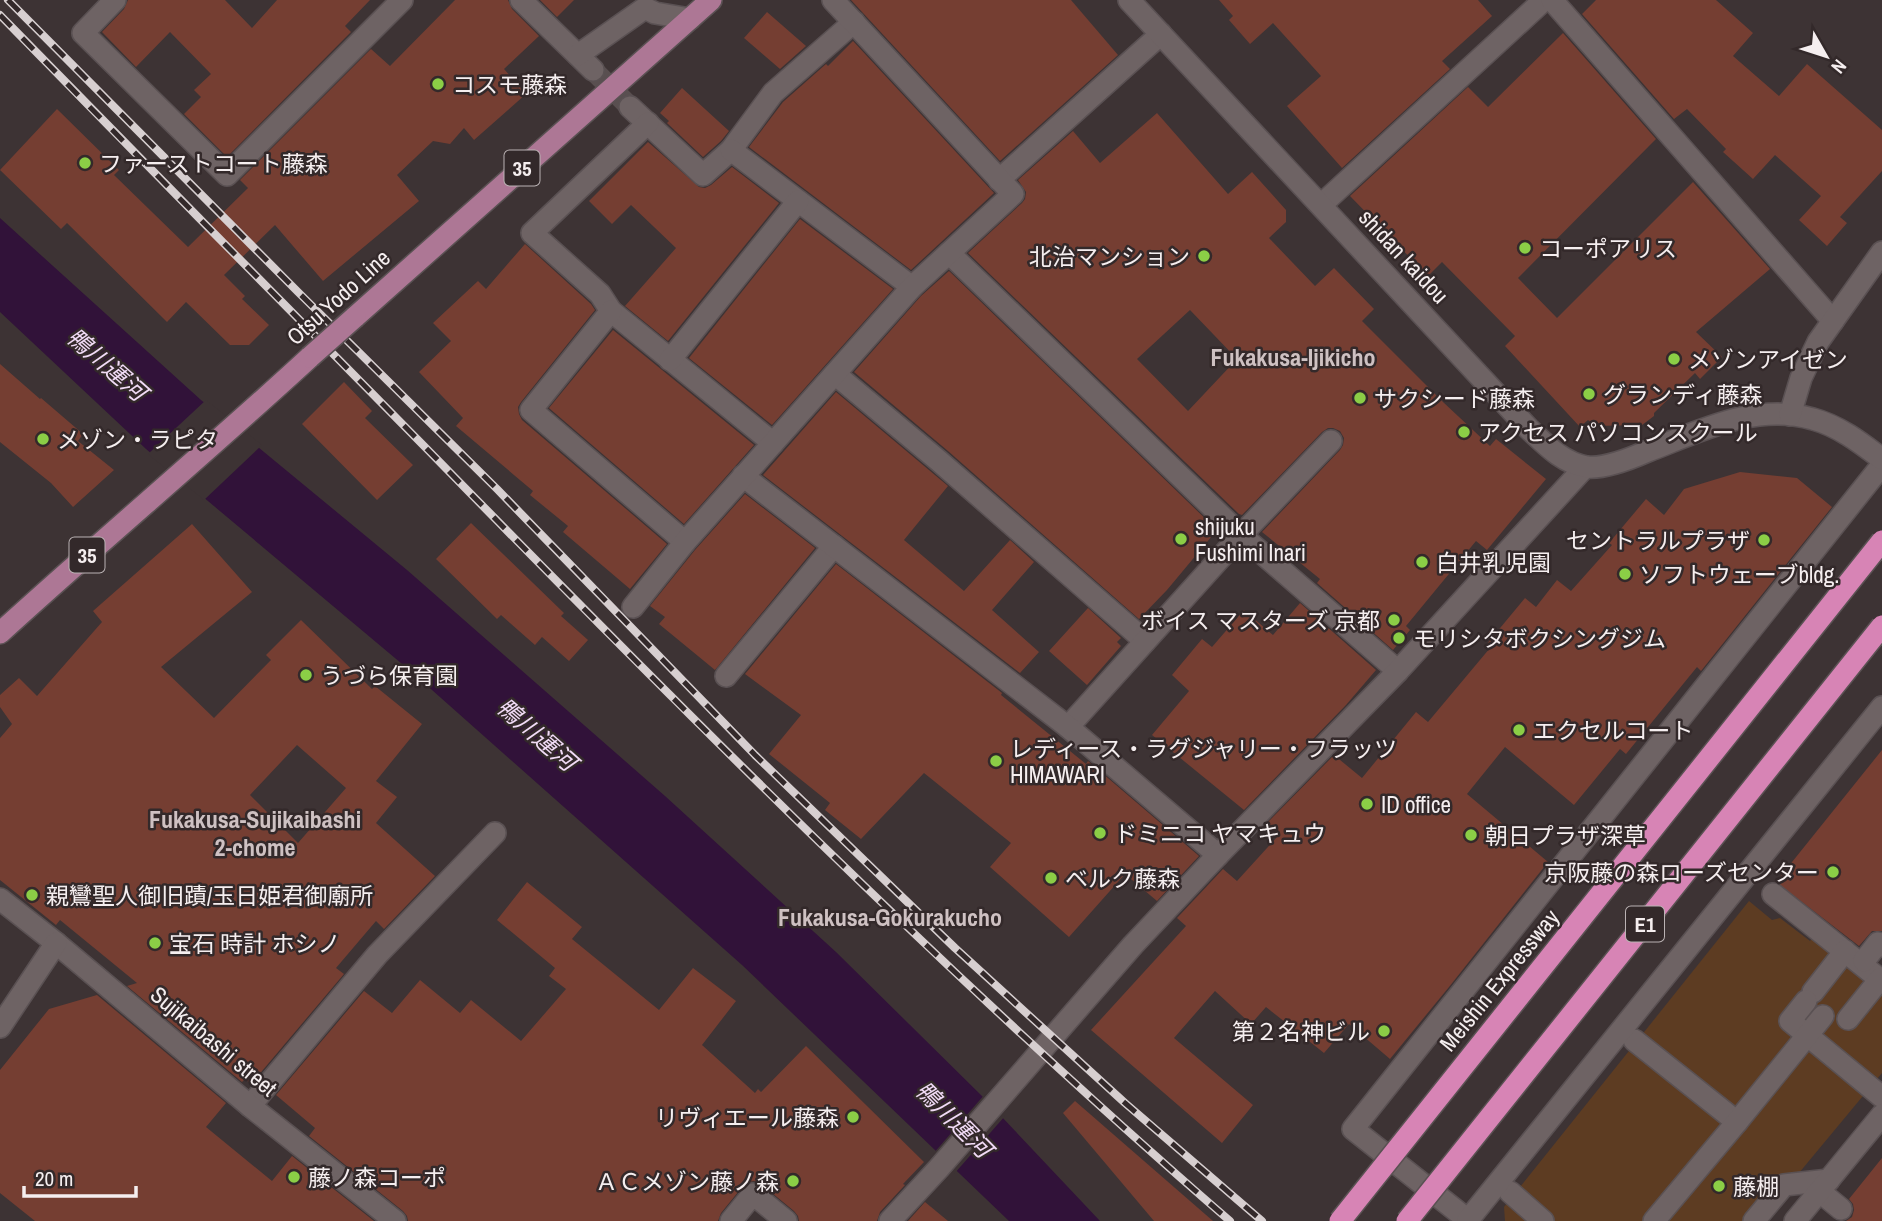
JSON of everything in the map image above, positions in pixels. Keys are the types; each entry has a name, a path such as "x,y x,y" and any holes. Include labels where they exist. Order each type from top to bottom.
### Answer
{"highway":[{"name":"Meishin Expressway","path":"1340,1221 1882,541"},
{"name":"E1","path":"1407,1221 1882,626"}],"main road":[{"name":"Otsu Yodo Line","path":"0,634 711,0"}],"street":[{"path":"116,0 83,33 227,176 402,0"},
{"path":"521,0 585,63 645,8 655,13 690,19"},
{"path":"633,607 685,542 912,287 1013,194 832,0"},
{"name":"shidan kaidou","path":"1129,0 1530,429 1558,455 1584,467"},
{"path":"1321,205 1544,0"},
{"path":"1552,0 1833,321"},
{"path":"630,107 704,175 731,150 774,93 854,22"},
{"path":"999,180 1161,34"},
{"path":"648,123 532,233 600,294 611,311 773,443"},
{"path":"731,150 912,287"},
{"path":"670,360 798,201"},
{"path":"1790,415 1801,378 1818,342 1882,252"},
{"path":"948,253 1241,535 1398,671"},
{"path":"611,311 531,410 685,542"},
{"path":"835,374 1145,641"},
{"path":"890,1221 1133,945 1217,855 1398,671 1584,467 1598,467 1638,455 1730,420 1758,414 1813,419 1850,435 1882,459"},
{"path":"1068,727 1241,535 1331,441"},
{"path":"1880,713 1468,1221 1353,1129 1882,465"},
{"path":"743,476 1068,727 1217,855"},
{"path":"726,676 834,546"},
{"path":"250,1106 377,956 495,833"},
{"path":"1766,889 1827,934 1881,980 1848,1019"},
{"name":"Sujikaibashi street","path":"0,899 250,1106 395,1221"},
{"path":"0,1027 56,943"},
{"path":"1864,961 1878,943 1882,946"},
{"path":"1844,951 1790,1021 1882,1097"},
{"path":"1654,1221 1822,1016"},
{"path":"1634,1040 1737,1122"},
{"path":"1795,1221 1882,1115"},
{"path":"1754,1221 1784,1185 1824,1186"},
{"path":"1824,1186 1841,1209"},
{"path":"1510,1192 1543,1221"},
{"path":"731,1221 753,1194 786,1221"}],"shaded area":[{"path":"1749,901 1772,920 1780,918 1810,941 1818,931 1882,985 1882,1073 1759,1221 1505,1221 1504,1207"}],"water":[{"name":"鴨川運河","path":"0,218 201,400 407,570 665,796 836,952 983,1097 1100,1221 1009,1221 742,965 414,674 146,449 0,312"}],"pier":[{"path":"206,400 262,445 204,500 148,454"},
{"path":"985,1094 1005,1116 954,1174 933,1154"}],"building":[{"path":"128,0 225,0 252,28 277,0 370,0 345,26 351,32 227,157 184,114 201,97 194,90 211,74 170,32 136,67 102,32 124,9"},
{"path":"455,0 508,0 512,9 539,36 504,69 526,94 474,140 464,128 450,144 433,141 397,175 419,201 323,281 275,225 224,275 245,296 242,299 269,325 249,345 230,345 186,302 167,322 67,223 61,229 0,170 57,109 119,170 114,175 188,247 248,188 240,180 371,49 390,66"},
{"path":"540,0 574,0 557,17"},
{"path":"851,0 1071,0 1118,55 1000,161"},
{"path":"1219,0 1478,0 1492,16 1442,61 1450,69 1342,168 1287,106 1321,76 1273,23 1250,44 1229,20 1233,16"},
{"path":"1596,0 1716,0 1753,33 1733,56 1779,96 1807,64 1882,130 1882,171 1840,217 1847,223 1827,246 1799,220 1821,196 1775,155 1753,179 1723,152 1726,149 1687,109 1674,119 1582,14"},
{"path":"767,12 806,46 780,69 744,38"},
{"path":"1563,33 1656,139 1518,278 1557,318 1693,182 1770,269 1696,332 1722,357 1700,379 1695,373 1642,425 1595,426 1588,420 1580,427 1505,346 1515,336 1442,262 1428,276 1350,196 1468,87 1488,107"},
{"path":"853,41 994,193 911,270 749,147 783,102 826,64 828,66"},
{"path":"682,88 729,131 703,157 660,113"},
{"path":"1157,113 1228,194 1252,172 1286,210 1286,222 1269,238 1315,286 1334,268 1374,309 1362,321 1443,402 1490,446 1496,439 1546,479 1487,550 1476,541 1406,626 1410,630 1393,650 1317,583 1320,579 1262,532 1340,450 1344,438 1340,431 1328,428 1322,432 1242,515 1239,514 968,253 1025,199 1026,192 1018,180 1073,131 1100,163","holes":["1190,310 1237,359 1188,411 1137,359"]},
{"path":"648,142 699,187 711,185 732,167 779,203 668,341 625,306 676,248 631,205 612,224 589,201"},
{"path":"800,219 893,289 772,425 689,358"},
{"path":"525,244 595,310 521,402 518,407 519,414 522,420 667,544 630,589 563,532 568,526 530,495 533,491 456,426 463,418 419,372 451,341 433,323 478,281 486,289"},
{"path":"949,271 1217,530 1139,619 854,372 921,296"},
{"path":"613,330 754,445 684,524 549,408"},
{"path":"0,364 83,434 78,441 114,470 73,507 51,483 0,442"},
{"path":"344,382 372,411 365,418 413,465 377,500 302,424"},
{"path":"836,392 948,486 904,540 964,591 1010,540 1034,562 992,610 1039,652 1020,673 763,475"},
{"path":"1740,472 1797,478 1832,507 1701,671 1697,667 1626,754 1620,749 1574,805 1505,747 1467,794 1548,862 1390,1059 1349,1024 1324,1053 1266,1007 1251,1024 1215,991 1174,1038 1253,1105 1222,1143 1091,1030 1186,926 1177,918 1223,869 1237,881 1277,837 1264,826 1334,755 1362,778 1416,712 1428,722 1490,648 1486,645 1525,598 1536,607 1557,580 1571,591 1612,545 1609,543 1646,499 1664,515 1684,489"},
{"path":"745,494 815,548 715,670 659,624 665,617 650,606"},
{"path":"471,523 564,613 561,616 588,640 569,661 542,637 535,645 501,615 497,619 436,559"},
{"path":"192,524 252,592 161,667 214,718 271,660 266,655 301,620 372,689 375,686 422,724 376,781 397,797 376,823 435,876 384,929 376,921 336,968 344,974 251,1084 245,1079 242,1082 127,986 137,983 60,920 56,925 0,880 0,738 12,724 0,707 0,695 19,678 37,696 102,622 93,611","holes":["297,745 346,788 298,843 250,795"]},
{"path":"836,564 1002,693 1001,695 1086,764 1088,761 1199,856 1157,901 1125,874 1069,937 990,867 1011,843 924,773 861,839 825,810 830,803 769,754 801,715 745,674"},
{"path":"1300,603 1376,670 1346,705 1244,810 1152,735 1189,691 1172,675 1202,639 1212,647 1244,610 1273,635"},
{"path":"1088,608 1121,638 1117,642 1121,646 1087,685 1049,651"},
{"name":"京阪藤の森ローズセンター","path":"1882,750 1882,931 1872,931 1859,946 1776,882"},
{"path":"527,882 582,927 572,939 659,1010 693,968 736,1001 702,1045 755,1093 758,1089 761,1092 806,1046 924,1162 880,1212 877,1221 799,1221 794,1211 754,1181 743,1186 721,1213 718,1221 408,1221 403,1211 309,1136 315,1128 276,1095 364,991 392,1013 420,980 460,1013 471,1000 521,1041 566,989 549,976 555,968 497,920"},
{"path":"97,995 226,1103 206,1127 272,1181 292,1156 374,1221 35,1221 0,1193 0,1070 49,1009"},
{"path":"1075,1101 1213,1221 1154,1221 1063,1113"},
{"path":"1882,1158 1882,1221 1846,1221 1852,1217 1854,1210 1849,1199"},
{"path":"925,1202 948,1221 908,1221"}],"tunnel":[{"path":"593,70 630,107"}],"railway":[{"path":"8,0 497,489 755,755 955,948 1125,1103 1262,1221"},
{"path":"0,15 621,646 819,842 1022,1035 1230,1221"}],"place":[{"name":"コスモ藤森","path":"438,84"},
{"name":"ファーストコート藤森","path":"85,163"},
{"name":"コーポアリス","path":"1525,248"},
{"name":"北治マンション","path":"1204,256"},
{"name":"メゾンアイゼン","path":"1674,359"},
{"name":"グランディ藤森","path":"1589,394"},
{"name":"サクシード藤森","path":"1360,398"},
{"name":"アクセス パソコンスクール","path":"1464,432"},
{"name":"メゾン・ラピタ","path":"43,439"},
{"name":"shijuku Fushimi Inari","path":"1181,539"},
{"name":"セントラルプラザ","path":"1764,540"},
{"name":"白井乳児園","path":"1422,562"},
{"name":"ソフトウェーブbldg.","path":"1625,574"},
{"name":"ボイス マスターズ 京都","path":"1394,620"},
{"name":"モリシタボクシングジム","path":"1399,638"},
{"name":"うづら保育園","path":"306,675"},
{"name":"エクセルコート","path":"1519,730"},
{"name":"レディース・ラグジャリー・フラッツ HIMAWARI","path":"996,761"},
{"name":"ID office","path":"1367,804"},
{"name":"ドミニコ ヤマキュウ","path":"1100,833"},
{"name":"朝日プラザ深草","path":"1471,835"},
{"name":"京阪藤の森ローズセンター","path":"1833,872"},
{"name":"ベルク藤森","path":"1051,878"},
{"name":"親鸞聖人御旧蹟/玉日姫君御廟所","path":"32,895"},
{"name":"宝石 時計 ホシノ","path":"155,943"},
{"name":"第２名神ビル","path":"1384,1031"},
{"name":"リヴィエール藤森","path":"853,1117"},
{"name":"藤ノ森コーポ","path":"294,1177"},
{"name":"ＡＣメゾン藤ノ森","path":"793,1181"},
{"name":"藤棚","path":"1719,1186"}],"district":[{"name":"Fukakusa-Ijikicho","path":"1293,357"},
{"name":"Fukakusa-Sujikaibashi 2-chome","path":"255,833"},
{"name":"Fukakusa-Gokurakucho","path":"890,917"}]}
